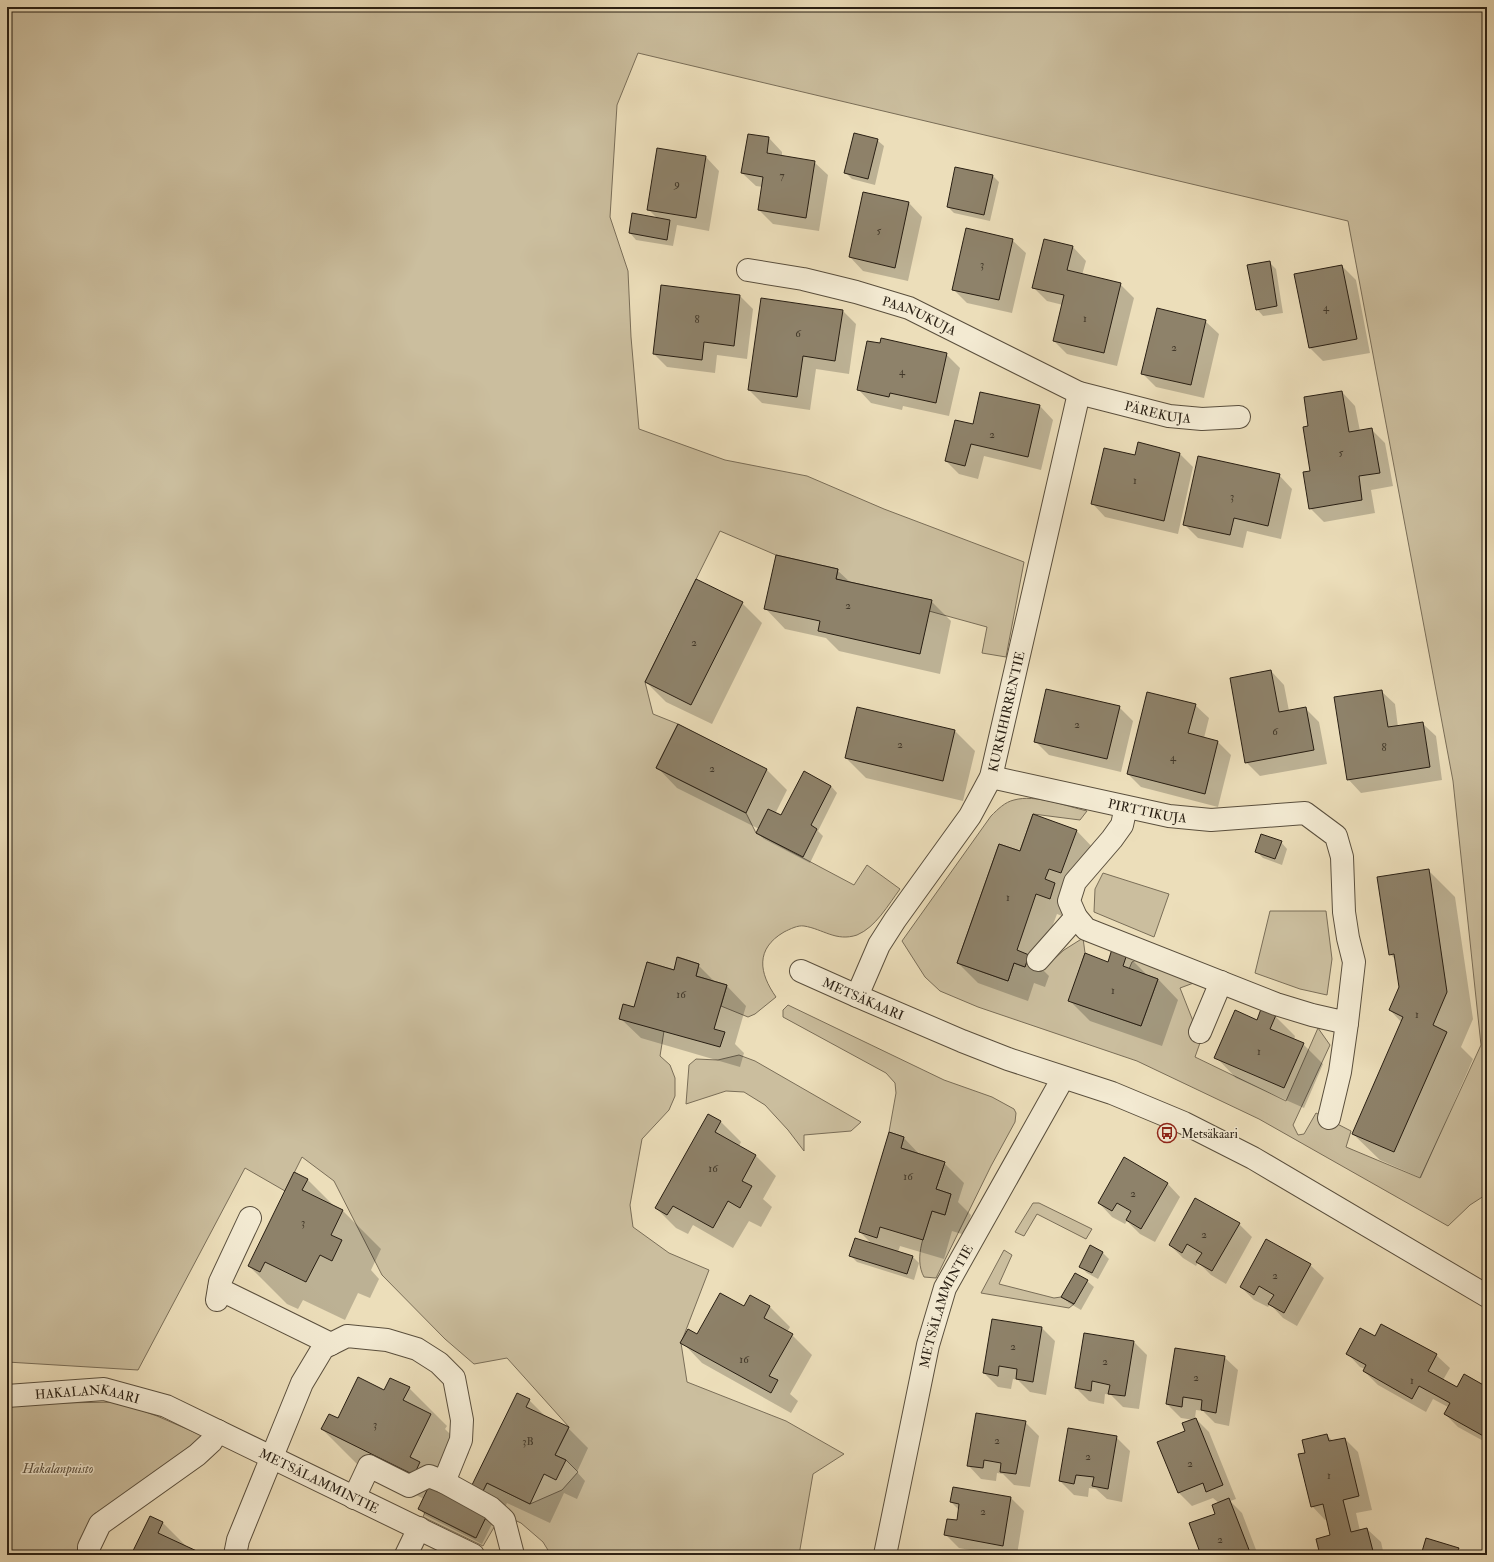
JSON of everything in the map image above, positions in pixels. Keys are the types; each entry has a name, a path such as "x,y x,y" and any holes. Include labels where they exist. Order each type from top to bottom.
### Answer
{"street":[{"name":"PAANUKUJA","path":"748,270 804,279 856,292 909,308 1079,393"},
{"name":"PÄREKUJA","path":"1079,393 1169,416 1202,419 1239,417"},
{"name":"KURKIHIRRENTIE","path":"856,996 879,945 895,920 970,816 991,777 1079,393"},
{"name":"PIRTTIKUJA","path":"991,777 1169,816 1211,820 1305,813 1336,836 1342,857 1344,912 1354,962 1347,1023"},
{"path":"1126,807 1122,825 1116,834 1075,882 1069,901 1076,917 1086,929 1276,1004 1312,1015 1347,1023 1340,1072 1329,1118"},
{"path":"1038,960 1076,917"},
{"name":"METSÄKAARI","path":"801,970 856,996 962,1041 1063,1078 1112,1093 1184,1123 1253,1158 1487,1296"},
{"path":"1200,1032 1221,982"},
{"name":"METSÄLAMMINTIE","path":"885,1555 928,1345 945,1288 1063,1078"},
{"path":"250,1218 220,1282 218,1294 284,1327 331,1344"},
{"path":"235,1555 238,1540 302,1383 323,1348 347,1336 387,1340 417,1349 439,1363 454,1378 462,1420 461,1440 444,1482"},
{"name":"HAKALANKAARI","path":"7,1396 104,1389 166,1406"},
{"name":"METSÄLAMMINTIE","path":"166,1406 473,1555"},
{"path":"89,1555 89,1547 100,1524 197,1455 211,1442 218,1431"},
{"path":"354,1498 369,1466 409,1486 429,1476 444,1482 491,1508 504,1520 513,1555"},
{"path":"406,1555 418,1528"}],"green space":[{"path":"7,7 1487,7 1487,1194 1470,1205 1448,1226 1259,1119 1137,1061 978,1007 940,991 925,977 902,941 991,816 999,808 1014,800 1031,798 1050,801 1087,811 1080,820 1033,814 1020,851 999,844 957,963 1008,981 1014,963 1025,967 1029,955 1045,967 1064,950 1083,938 1085,953 1069,1001 1141,1026 1158,979 1129,969 1132,962 1138,959 1199,981 1180,988 1193,1021 1190,1029 1201,1040 1195,1057 1286,1101 1318,1028 1330,1045 1293,1125 1298,1135 1304,1134 1316,1113 1351,1131 1346,1147 1420,1178 1481,1045 1453,781 1348,221 638,53 617,105 610,217 628,271 631,337 639,429 725,460 807,476 884,509 1024,562 1006,657 982,653 987,627 929,611 931,600 836,579 838,569 776,555 720,531 645,682 653,714 678,724 656,768 746,813 756,833 854,885 867,865 900,889 876,921 870,927 857,935 849,937 836,936 802,926 784,932 775,939 768,946 764,954 763,970 770,988 776,997 755,1014 748,1017 721,1006 727,985 696,976 699,964 678,957 674,970 647,962 664,1031 660,1056 670,1065 675,1078 675,1096 669,1110 642,1139 630,1205 633,1227 669,1253 709,1270 681,1343 687,1382 786,1421 844,1454 813,1474 799,1555 551,1555 543,1542 521,1523 510,1518 482,1493 487,1483 530,1504 562,1490 578,1472 566,1460 555,1455 569,1427 507,1358 474,1364 445,1339 382,1275 334,1181 302,1157 285,1191 245,1168 138,1370 7,1362"},
{"path":"1103,873 1169,894 1154,937 1094,912 1095,889"},
{"path":"1270,911 1326,911 1332,959 1327,995 1300,989 1255,973"},
{"path":"788,1005 944,1080 992,1097 1014,1109 1016,1113 1015,1122 991,1166 936,1278 924,1277 921,1269 920,1253 932,1211 945,1215 951,1194 936,1189 945,1162 901,1148 904,1137 889,1132 896,1093 895,1083 886,1073 783,1017 783,1010"},
{"path":"739,1055 755,1061 861,1122 851,1131 804,1135 804,1151 788,1130 765,1105 744,1092 726,1091 686,1104 689,1065 696,1059 718,1060"},
{"path":"1033,1203 1039,1203 1092,1229 1086,1239 1037,1214 1024,1236 1015,1232"},
{"path":"1004,1250 1012,1255 999,1284 1054,1298 1061,1297 1074,1304 1069,1308 981,1293"},
{"name":"Hakalanpuisto","path":"118,1402 157,1416 203,1436 134,1490 94,1514 80,1555 7,1555 7,1407 57,1403"},
{"path":"425,1512 475,1538 485,1519 496,1524 483,1546 423,1517"}],"building":[{"path":"854,133 878,139 868,179 844,173"},
{"path":"748,134 769,137 767,153 815,161 806,218 758,210 763,177 741,173"},
{"path":"657,148 706,156 696,218 647,210"},
{"path":"955,167 993,175 984,215 947,207"},
{"path":"863,192 909,202 895,268 849,257"},
{"path":"632,213 670,220 667,240 629,233"},
{"path":"966,228 1013,239 999,300 952,290"},
{"path":"1044,239 1073,246 1067,270 1121,283 1104,353 1053,341 1064,295 1032,288"},
{"path":"1270,261 1277,306 1256,310 1247,265"},
{"path":"1342,265 1357,339 1309,348 1294,274"},
{"path":"661,285 740,295 734,346 704,342 702,360 653,354"},
{"path":"761,298 843,310 835,361 803,356 797,397 748,390"},
{"path":"1157,308 1206,320 1191,385 1141,374"},
{"path":"881,338 947,353 936,403 890,393 889,397 857,390 867,341 880,343"},
{"path":"1342,391 1349,432 1372,428 1380,473 1359,476 1362,500 1309,509 1303,472 1310,471 1303,427 1308,426 1304,397"},
{"path":"980,392 1040,405 1028,457 971,444 965,466 945,461 955,420 973,424"},
{"path":"1138,442 1180,453 1164,521 1091,504 1104,448 1135,455"},
{"path":"1198,456 1280,474 1268,526 1234,518 1230,535 1183,525"},
{"path":"776,555 838,569 836,579 932,600 920,654 818,631 820,621 764,609"},
{"path":"696,579 743,602 691,705 645,682"},
{"path":"1271,670 1279,712 1306,707 1314,750 1245,763 1230,678"},
{"path":"1046,689 1120,706 1107,759 1034,742"},
{"path":"1382,690 1388,727 1423,722 1430,767 1347,780 1334,697"},
{"path":"1147,692 1196,704 1188,733 1218,741 1205,794 1127,774"},
{"path":"857,707 955,730 943,781 845,758"},
{"path":"678,724 767,769 746,813 656,768"},
{"path":"804,771 831,786 811,825 817,829 803,857 756,833 768,809 781,815"},
{"path":"1033,814 1077,830 1061,873 1049,869 1045,879 1055,883 1050,899 1036,894 1017,950 1029,955 1025,967 1014,963 1008,981 957,963 999,844 1020,851"},
{"path":"1261,834 1282,841 1275,859 1255,852"},
{"path":"1429,869 1447,992 1433,1025 1447,1032 1394,1152 1352,1134 1403,1017 1389,1010 1399,987 1394,954 1389,955 1377,877"},
{"path":"1112,949 1127,954 1123,966 1158,979 1141,1026 1068,1001 1085,953 1108,962"},
{"path":"677,957 699,964 696,976 727,985 714,1029 725,1032 720,1047 619,1019 623,1004 634,1007 647,962 674,970"},
{"path":"1261,1009 1276,1015 1270,1029 1304,1043 1284,1088 1214,1058 1235,1010 1257,1020"},
{"path":"708,1114 721,1121 715,1132 756,1155 742,1181 752,1186 740,1208 728,1201 713,1228 673,1206 667,1215 655,1208"},
{"path":"889,1132 904,1137 901,1148 945,1162 936,1189 951,1194 945,1215 932,1211 923,1240 880,1227 877,1238 859,1232"},
{"path":"1124,1157 1168,1183 1141,1229 1126,1220 1131,1211 1117,1203 1112,1211 1098,1203"},
{"path":"294,1172 308,1179 302,1190 343,1210 331,1235 342,1240 332,1261 320,1255 306,1282 265,1262 260,1272 248,1266"},
{"path":"1195,1198 1240,1223 1212,1271 1196,1262 1202,1253 1187,1244 1182,1253 1169,1245"},
{"path":"855,1238 913,1256 907,1274 849,1256"},
{"path":"1266,1239 1311,1264 1284,1313 1268,1304 1274,1295 1259,1286 1254,1295 1240,1287"},
{"path":"1090,1245 1103,1252 1092,1273 1079,1267"},
{"path":"1075,1273 1088,1280 1074,1304 1061,1297"},
{"path":"720,1293 744,1306 750,1295 770,1306 764,1318 793,1334 769,1376 778,1380 771,1393 680,1343 688,1329 697,1334"},
{"path":"992,1319 1042,1327 1033,1382 1016,1379 1017,1369 999,1366 998,1376 983,1373"},
{"path":"1381,1324 1437,1354 1428,1371 1457,1387 1464,1374 1487,1387 1487,1438 1444,1414 1450,1403 1419,1386 1412,1399 1363,1371 1366,1365 1346,1354 1360,1328 1375,1336"},
{"path":"1084,1333 1134,1341 1125,1396 1108,1394 1110,1385 1092,1381 1091,1391 1075,1388"},
{"path":"1175,1348 1225,1356 1216,1413 1201,1410 1202,1400 1183,1397 1182,1407 1166,1404"},
{"path":"358,1377 384,1390 390,1378 410,1387 403,1400 431,1414 410,1457 420,1462 414,1475 321,1429 329,1414 338,1418"},
{"path":"517,1393 530,1399 526,1407 569,1427 555,1455 566,1460 556,1480 544,1474 530,1504 487,1483 482,1493 471,1487"},
{"path":"976,1413 1026,1421 1016,1474 1000,1472 1001,1463 984,1460 983,1468 967,1466"},
{"path":"1196,1418 1223,1485 1206,1492 1203,1483 1178,1493 1157,1442 1185,1431 1182,1423"},
{"path":"1068,1428 1117,1436 1108,1489 1092,1486 1094,1477 1076,1475 1074,1484 1059,1481"},
{"path":"1327,1434 1329,1441 1345,1438 1359,1496 1343,1500 1351,1532 1367,1528 1374,1555 1320,1555 1316,1539 1330,1535 1323,1504 1311,1507 1298,1454 1305,1453 1302,1440"},
{"path":"430,1484 488,1513 476,1538 418,1509"},
{"path":"953,1487 1011,1497 1003,1546 944,1535 947,1519 957,1520 959,1504 950,1502"},
{"path":"1229,1498 1251,1555 1201,1555 1189,1523 1215,1514 1212,1505"},
{"path":"150,1516 163,1522 158,1533 201,1553 199,1555 131,1555"},
{"path":"1426,1538 1459,1548 1456,1555 1421,1555"}],"place":[{"name":"Metsäkaari","path":"1167,1133"}]}
